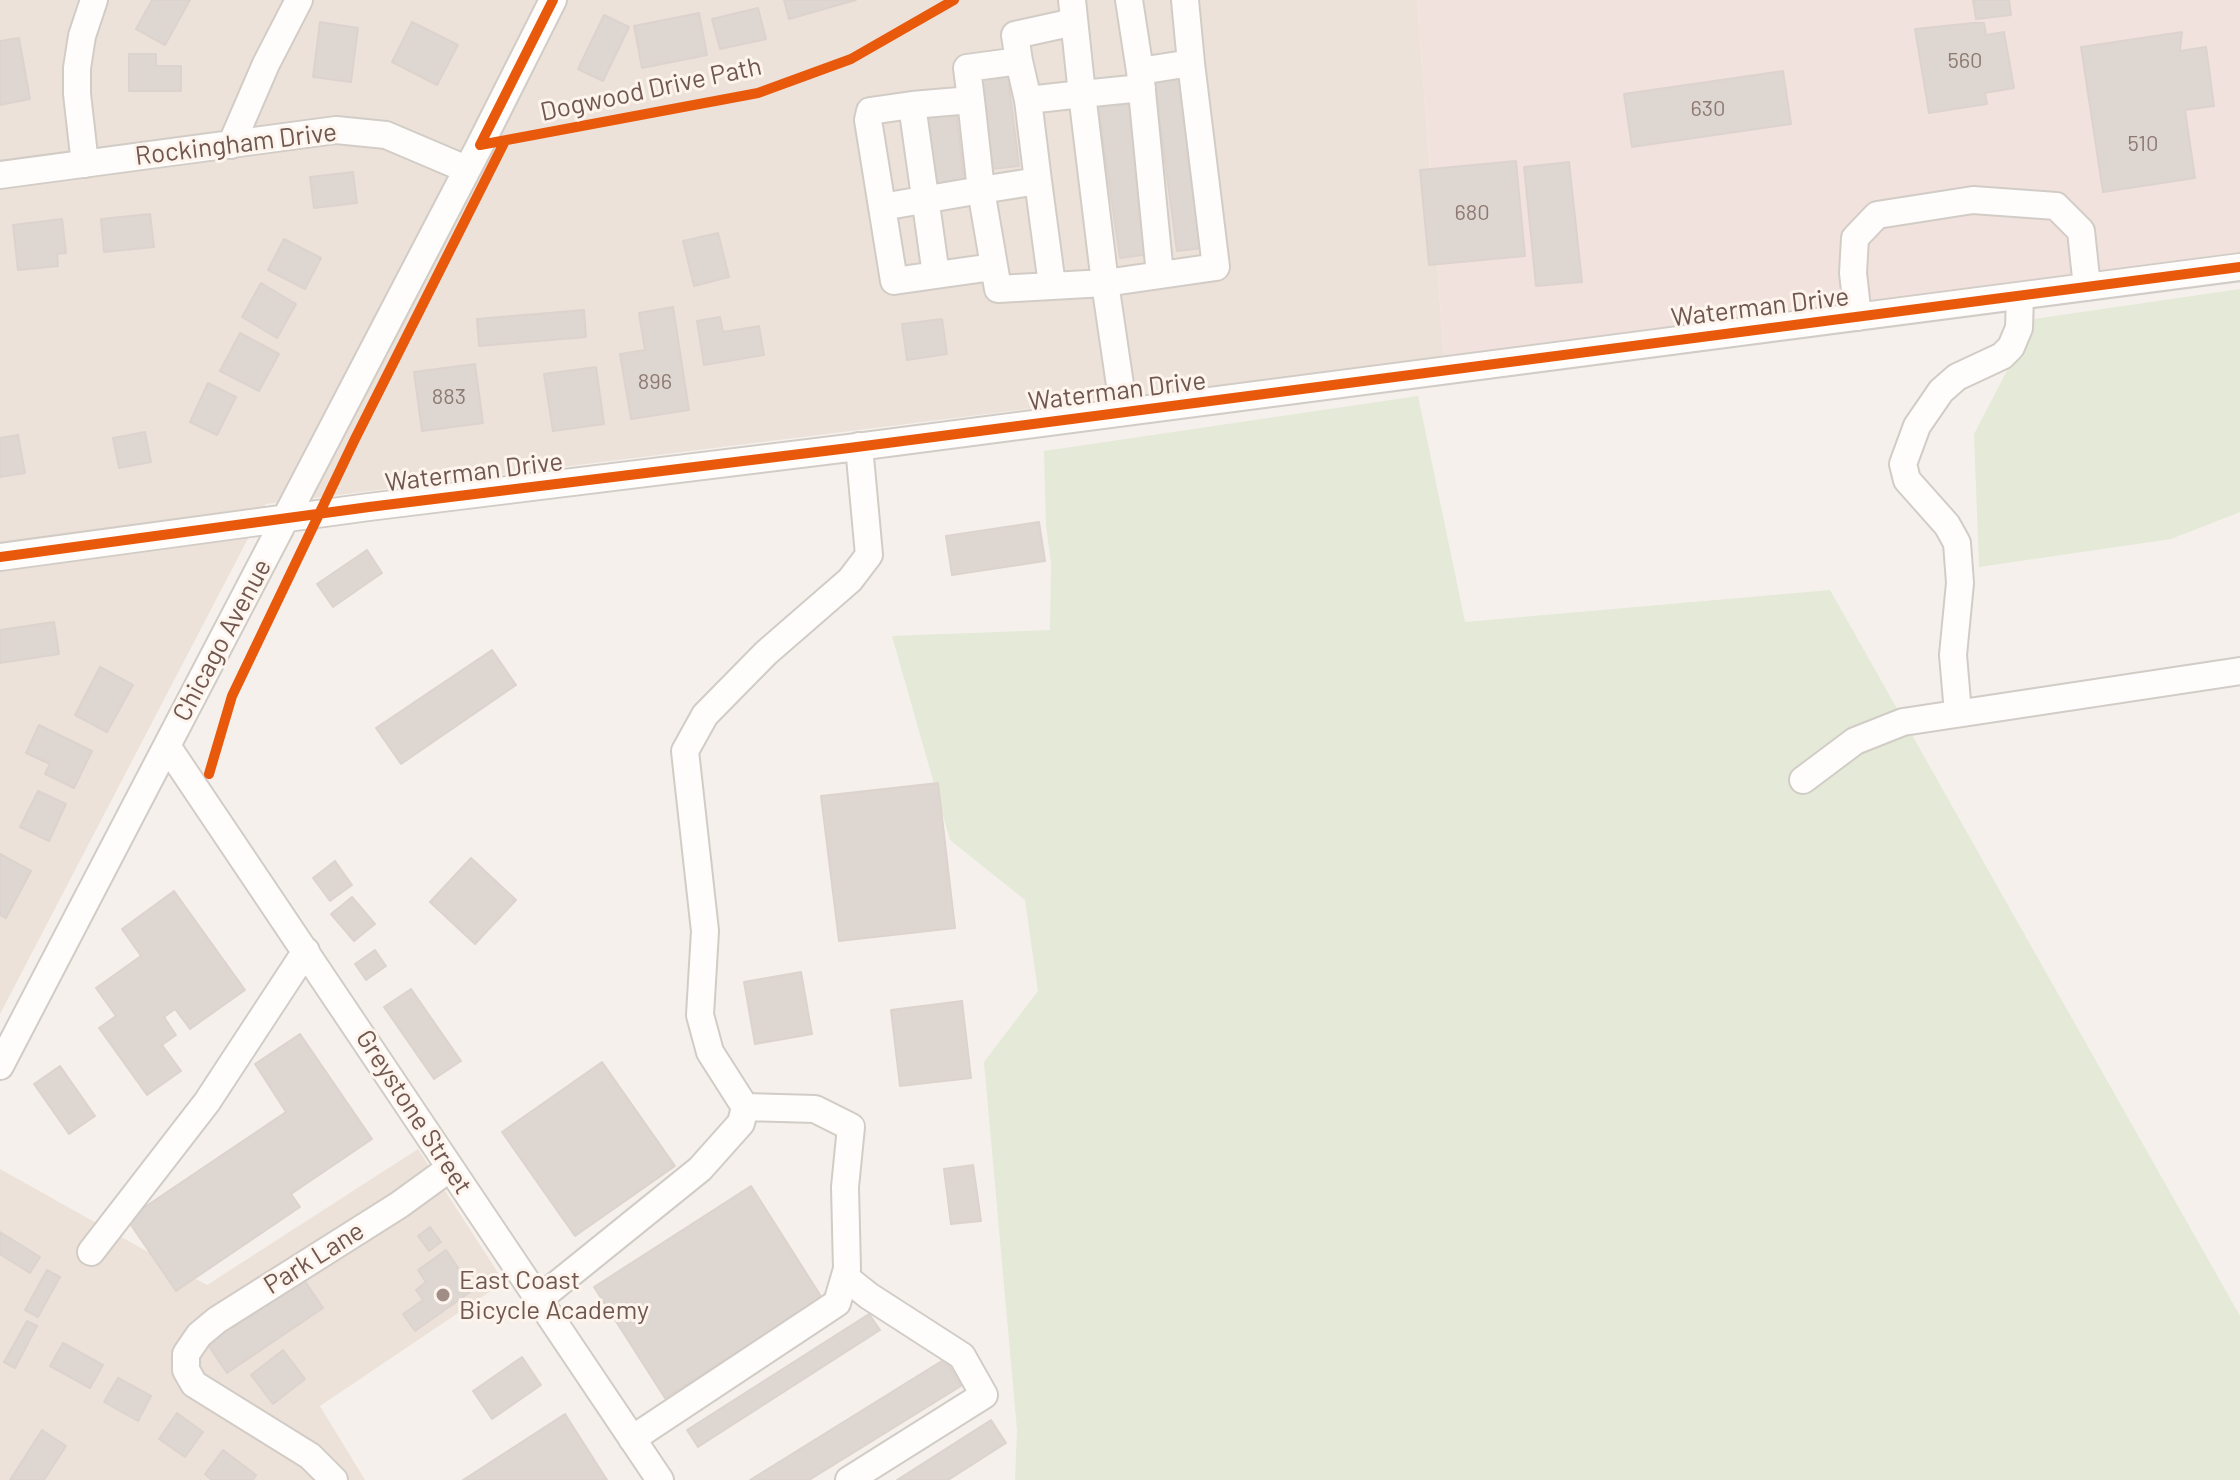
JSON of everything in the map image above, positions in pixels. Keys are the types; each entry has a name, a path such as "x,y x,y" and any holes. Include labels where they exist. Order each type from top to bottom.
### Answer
{"street":[{"path":"85,164 77,68 84,30 94,0"},
{"path":"231,145 266,64 299,0"},
{"name":"Chicago Avenue","path":"0,1066 553,0"},
{"path":"1129,0 1141,80 1160,275"},
{"path":"1019,61 967,68 981,190 998,289 1105,283 1216,267 1185,0"},
{"path":"1052,285 1028,100 1015,35 1073,11 1105,283 1124,412"},
{"path":"1028,100 1082,94 1141,80 1191,63"},
{"path":"971,100 870,111 868,120 894,281 993,267"},
{"path":"912,105 936,275"},
{"name":"Rockingham Drive","path":"0,175 336,130 361,131 402,140 466,169"},
{"path":"882,207 1038,181"},
{"path":"1858,317 1853,273 1855,238 1877,215 1973,200 2056,206 2081,231 2087,287"},
{"name":"Waterman Drive","path":"0,557 2240,267"},
{"path":"1958,713 1953,655 1960,583 1957,543 1947,525 1907,480 1903,464 1917,426 1941,391 1967,370 2002,356 2011,347 2019,328 2020,296"},
{"path":"539,1299 700,1169 741,1123 745,1107 710,1052 700,1015 705,931 685,751 705,715 766,653 850,580 869,555 859,446"},
{"path":"1803,780 1845,748 1903,722 2240,671"},
{"name":"Greystone Street","path":"167,746 660,1480"},
{"path":"91,1252 207,1102 306,951"},
{"path":"632,1439 837,1303 847,1269 845,1187 851,1127 815,1109 745,1107"},
{"name":"Park Lane","path":"334,1480 310,1456 194,1384 186,1370 186,1354 199,1335 217,1320 399,1205 450,1168"},
{"path":"845,1277 962,1356 984,1395 849,1480"}],"shaded area":[{"path":"0,0 1417,0 1444,357 266,504 0,1014"},
{"path":"1417,0 2240,0 2240,252 1444,357"},
{"path":"418,1149 504,1282 320,1406 365,1480 0,1480 0,1169 207,1285"}],"green space":[{"path":"2240,289 2240,512 2171,539 1979,567 1974,434 2034,319"},
{"path":"1418,396 1465,622 1830,590 2240,1316 2240,1480 1015,1480 1017,1430 984,1062 1038,991 1025,900 950,840 892,636 1050,630 1051,564 1046,525 1044,451"}],"building":[{"path":"152,0 190,0 165,45 136,29"},
{"path":"784,0 856,0 789,19"},
{"path":"1973,0 2009,0 2011,15 1976,19"},
{"path":"758,8 766,39 720,49 712,19"},
{"path":"699,13 707,55 642,68 634,26"},
{"path":"604,15 629,27 603,81 578,69"},
{"path":"320,22 358,28 351,82 313,77"},
{"path":"412,22 458,45 437,85 392,62"},
{"path":"1984,23 1986,35 2004,32 2014,88 1985,93 1987,104 1929,113 1915,29"},
{"path":"2182,32 2180,51 2206,47 2214,106 2185,110 2195,178 2103,192 2081,47"},
{"path":"19,38 30,99 0,105 0,41"},
{"path":"129,54 156,54 156,66 181,66 181,91 129,91"},
{"path":"1007,69 1019,166 990,169 978,74"},
{"path":"1783,71 1791,124 1632,147 1624,94"},
{"path":"1181,76 1204,248 1177,251 1154,79"},
{"path":"1129,102 1151,254 1120,258 1098,106"},
{"path":"956,111 964,180 937,186 925,112"},
{"path":"1516,161 1525,256 1429,265 1420,170"},
{"path":"1569,162 1582,282 1536,286 1524,167"},
{"path":"353,172 357,203 314,208 310,177"},
{"path":"150,214 154,247 104,252 101,219"},
{"path":"62,219 66,253 57,254 58,266 18,270 13,225"},
{"path":"718,233 729,277 694,286 683,241"},
{"path":"284,239 321,258 305,289 268,270"},
{"path":"261,283 296,304 277,338 242,317"},
{"path":"673,307 689,410 631,419 620,354 645,350 639,313"},
{"path":"584,310 586,337 479,346 477,319"},
{"path":"720,317 723,332 759,326 764,355 704,365 697,321"},
{"path":"942,319 947,354 907,360 902,324"},
{"path":"240,333 279,354 259,391 220,371"},
{"path":"475,364 483,423 422,431 414,372"},
{"path":"596,367 604,424 553,431 544,374"},
{"path":"208,383 236,397 217,435 190,422"},
{"path":"145,432 151,462 119,468 113,438"},
{"path":"18,435 25,473 0,477 0,438"},
{"path":"1039,522 1045,561 952,575 946,536"},
{"path":"367,550 382,573 333,607 317,584"},
{"path":"54,622 59,654 0,663 0,630"},
{"path":"492,650 516,685 401,764 376,728"},
{"path":"100,667 133,685 107,732 75,715"},
{"path":"39,725 92,751 74,788 45,774 50,764 26,753"},
{"path":"938,783 955,928 839,941 821,796"},
{"path":"38,791 66,804 49,841 20,827"},
{"path":"0,854 31,871 6,918 0,915"},
{"path":"471,858 516,900 475,944 430,902"},
{"path":"335,861 352,885 330,901 313,878"},
{"path":"174,891 245,990 190,1029 175,1009 164,1017 176,1035 162,1045 181,1071 147,1095 99,1028 116,1016 96,988 141,956 122,929"},
{"path":"352,897 375,924 354,941 331,914"},
{"path":"375,950 386,966 366,980 355,964"},
{"path":"801,972 812,1034 755,1044 744,982"},
{"path":"411,989 461,1061 434,1079 384,1007"},
{"path":"962,1001 971,1078 900,1086 891,1010"},
{"path":"300,1034 372,1139 291,1194 300,1207 176,1291 127,1219 286,1112 255,1064"},
{"path":"602,1062 675,1166 575,1236 502,1132"},
{"path":"60,1066 95,1116 69,1134 34,1084"},
{"path":"973,1165 981,1221 951,1224 944,1169"},
{"path":"751,1186 822,1298 665,1398 594,1287"},
{"path":"430,1227 441,1242 429,1251 418,1236"},
{"path":"0,1232 40,1257 30,1273 0,1254"},
{"name":"East Coast Bicycle Academy","path":"446,1250 473,1290 415,1331 403,1314 423,1300 416,1290 426,1282 418,1270"},
{"path":"47,1270 60,1277 38,1317 25,1310"},
{"path":"302,1277 323,1308 227,1373 206,1342"},
{"path":"869,1314 880,1330 698,1447 687,1430"},
{"path":"27,1321 37,1326 15,1368 4,1362"},
{"path":"63,1343 103,1365 90,1388 50,1366"},
{"path":"283,1350 305,1379 273,1404 251,1375"},
{"path":"522,1357 541,1385 492,1419 473,1391"},
{"path":"945,1359 961,1386 809,1480 750,1480"},
{"path":"118,1378 151,1396 138,1421 104,1402"},
{"path":"177,1413 203,1432 185,1457 159,1439"},
{"path":"565,1414 607,1480 463,1480"},
{"path":"991,1420 1006,1443 948,1480 897,1480"},
{"path":"42,1430 66,1446 44,1480 10,1480"},
{"path":"223,1450 256,1475 253,1480 212,1480 205,1474"}],"cycle path":[{"path":"480,145 553,0"},
{"name":"Dogwood Drive Path","path":"480,145 758,93 851,59 954,0"},
{"path":"209,774 232,696 355,439 505,141"},
{"path":"0,557 2240,267"}],"place":[{"name":"East Coast Bicycle Academy","path":"443,1295"}]}
